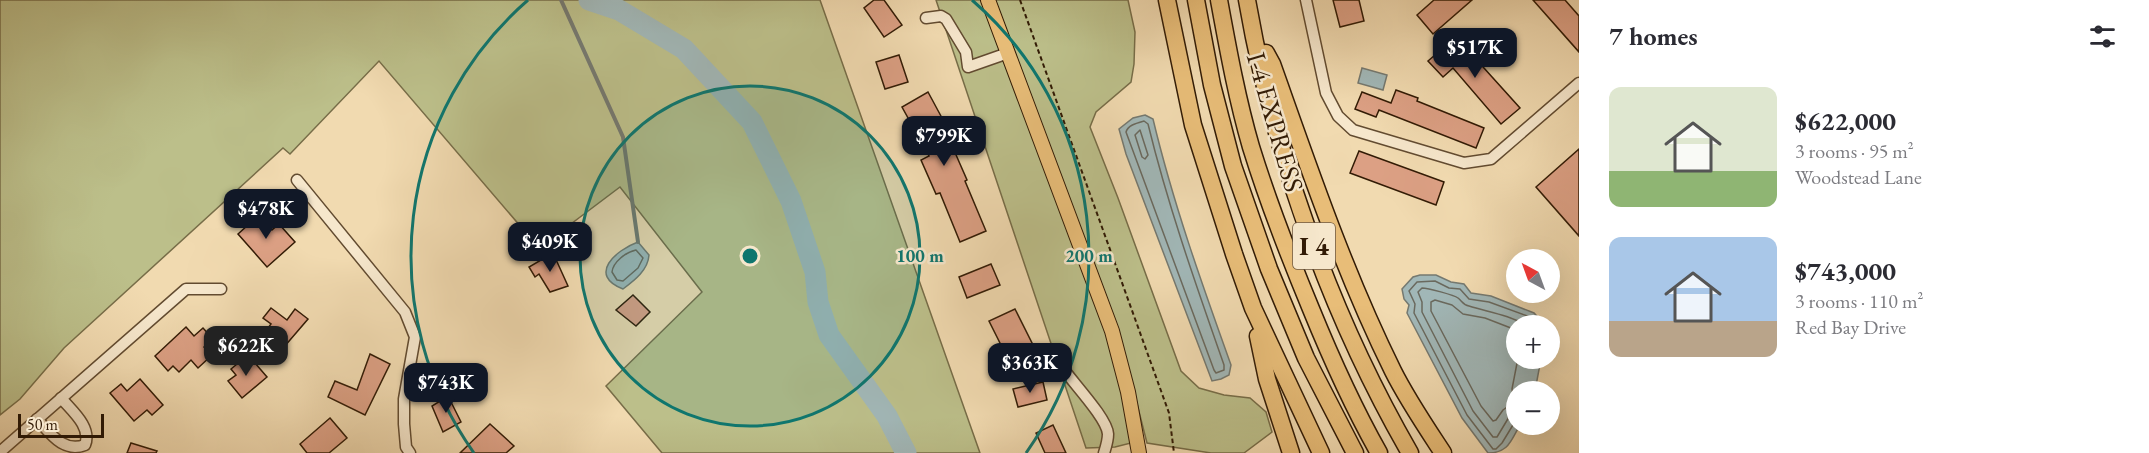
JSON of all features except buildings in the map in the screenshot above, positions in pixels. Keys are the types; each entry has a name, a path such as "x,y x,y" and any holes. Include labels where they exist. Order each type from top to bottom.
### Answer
{"highway":[{"path":"1167,0 1193,125 1234,254 1253,308 1321,453"},
{"name":"I-4 EXPRESS","path":"1196,0 1212,85 1233,166 1269,269 1306,358 1355,453"},
{"name":"I-4 EXPRESS","path":"1219,0 1228,52 1251,146 1285,244 1322,336 1365,429 1379,453"},
{"name":"I 4","path":"1247,0 1286,165 1317,254 1362,362 1410,453"},
{"path":"1252,26 1272,64 1339,252 1359,297 1394,373 1443,453"},
{"path":"1253,308 1267,379 1291,453"}],"main road":[{"path":"988,0 1112,331 1128,392 1139,453"}],"street":[{"path":"1306,0 1326,93 1338,116 1353,130 1464,163 1491,159 1579,83"},
{"path":"927,18 941,16 946,19 966,52 968,66 1008,53"},
{"path":"297,180 405,312 415,337 404,399 405,451"},
{"path":"0,452 186,289 221,289"},
{"path":"1058,360 1105,424 1108,433 1104,453"},
{"path":"37,419 64,448 71,450 85,445 88,439 84,427 61,398"}],"path":[{"path":"1020,0 1169,413 1174,453"}],"green space":[{"path":"0,0 820,0 980,453 662,453 606,386 702,292 620,187 539,248 379,61 290,154 283,148 64,348 20,399 0,415"},
{"path":"936,0 981,0 1106,332 1122,393 1131,443 1115,447 1086,448"},
{"path":"994,0 1128,0 1135,32 1131,82 1096,112 1090,127 1181,371 1199,388 1224,395 1250,398 1266,412 1272,432 1244,453 1211,453 1147,443 1118,329"}],"water":[{"path":"1362,68 1387,75 1383,90 1358,83"},
{"path":"1145,115 1153,119 1179,212 1231,365 1229,375 1221,379 1212,381 1126,154 1119,129 1133,118"},
{"path":"638,242 649,255 648,260 640,274 623,289 612,283 607,277 606,270 614,257"},
{"path":"1436,275 1451,282 1464,284 1471,293 1491,296 1536,315 1506,315 1506,369 1539,369 1537,381 1506,381 1506,435 1514,435 1501,451 1488,453 1462,418 1407,313 1409,305 1404,299 1402,289 1413,277"}],"waterway":[{"path":"561,0 623,137 638,242"},
{"path":"589,0 619,10 684,49 752,122 791,201 815,272 818,302 829,335 887,416 906,453"}]}
